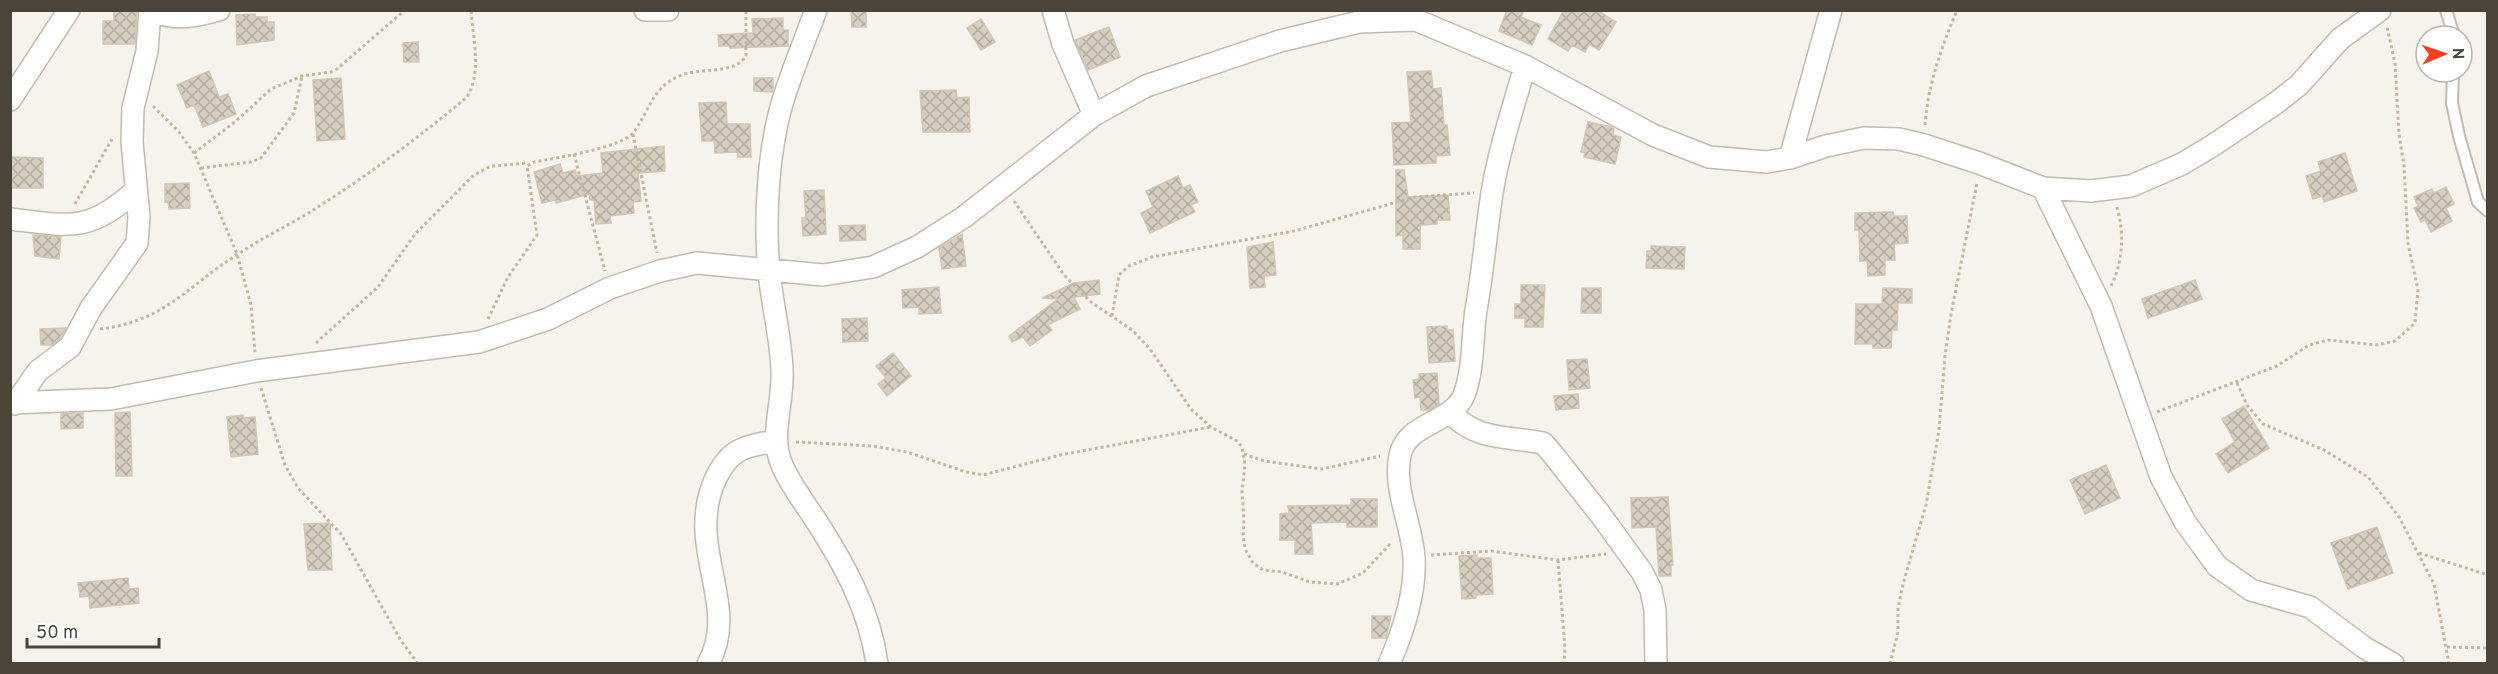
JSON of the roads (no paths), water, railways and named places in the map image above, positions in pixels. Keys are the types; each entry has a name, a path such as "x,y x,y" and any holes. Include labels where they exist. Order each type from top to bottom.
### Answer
{"street":[{"path":"10,100 69,10"},
{"path":"13,404 38,371 70,347 105,287 132,253 136,243 139,217 132,142 133,108 147,51 150,10 163,16 181,18 219,10"},
{"path":"645,10 668,10"},
{"path":"816,10 785,92 773,143 768,209 769,271 781,342 782,374 776,441 781,463 792,485 848,575 864,609 873,636 877,663"},
{"path":"1053,10 1063,44 1094,115"},
{"path":"1790,158 1831,10"},
{"path":"13,404 111,399 297,364 479,342 548,319 610,288 660,271 697,263 823,275 873,267 917,247 964,217 1094,115 1146,86 1280,41 1359,22 1417,15 1525,66 1653,135 1709,157 1767,162 1864,138 1899,140 1924,145 1979,163 2043,188 2076,191 2131,186 2182,164 2242,127 2298,85 2340,39 2383,16"},
{"path":"1389,663 1399,640 1413,579 1414,557 1399,474 1400,453 1409,439 1422,428 1451,413 1463,396 1468,378 1492,192 1503,142 1525,66"},
{"path":"2043,188 2102,306 2161,477 2185,522 2217,566 2251,590 2310,608 2366,648 2393,663"},
{"path":"10,219 65,224 95,221 106,215 136,190"},
{"path":"1451,413 1472,431 1543,443 1642,572 1651,590 1655,610 1656,663"},
{"path":"708,663 718,639 720,617 705,536 705,509 711,489 720,469 731,454 740,448 776,441"}],"lane":[{"path":"2453,84 2452,103 2459,136 2478,202 2487,211"}]}
